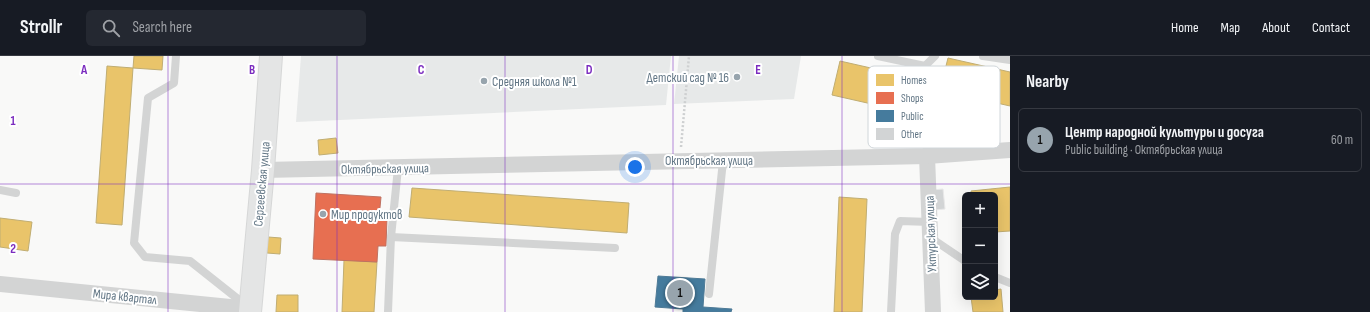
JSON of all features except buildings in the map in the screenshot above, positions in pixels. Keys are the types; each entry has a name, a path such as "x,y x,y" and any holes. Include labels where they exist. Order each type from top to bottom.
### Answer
{"main road":[{"name":"Сергеевская улица","path":"250,310 263,170 271,56"}],"street":[{"name":"Октябрьская улица","path":"263,170 398,168 680,160 723,161 927,156 1010,150"},
{"name":"Уктурская улица","path":"927,156 933,312"},
{"name":"Мира квартал","path":"0,284 250,310"}],"lane":[{"path":"176,56 174,83 148,98 134,243 145,257 190,261 250,310"},
{"path":"878,56 925,66 935,56"},
{"path":"983,56 1010,60"},
{"path":"927,148 927,156"},
{"path":"709,294 723,161"},
{"path":"388,312 391,237 398,168"},
{"path":"0,190 16,193"},
{"path":"892,312 895,234 900,221 930,222"},
{"path":"391,237 615,248"},
{"path":"931,238 962,259"},
{"path":"998,278 1010,284"}],"path":[{"path":"680,160 689,56"}],"shaded area":[{"name":"Средняя школа №1","path":"301,56 671,56 666,105 296,122"},
{"name":"Детский сад № 16","path":"679,56 801,56 794,99 674,104"}],"place":[{"name":"Детский сад № 16","path":"737,77"},
{"name":"Средняя школа №1","path":"484,81"},
{"name":"Мир продуктов","path":"323,214"},
{"name":"Центр народной культуры и досуга","path":"680,293"}]}
